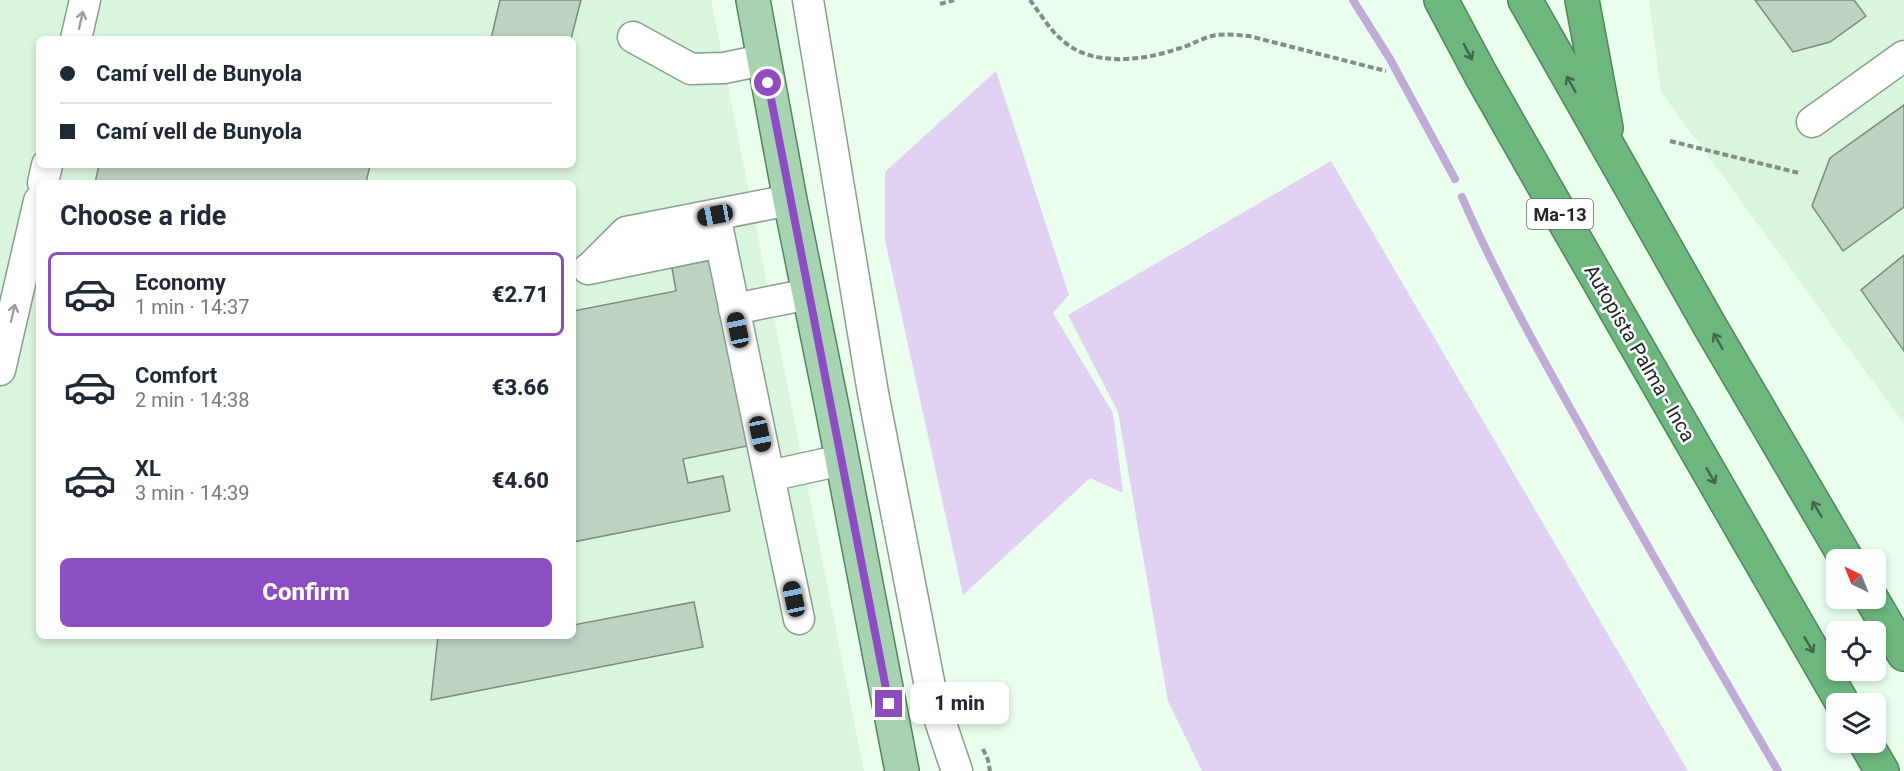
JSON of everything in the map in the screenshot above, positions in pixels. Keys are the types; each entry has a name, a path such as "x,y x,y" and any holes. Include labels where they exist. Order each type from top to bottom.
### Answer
{"highway":[{"name":"Autopista Palma - Inca","path":"1441,0 1546,191 1837,693"},
{"path":"1525,0 1739,377 1841,549"},
{"path":"1582,0 1611,153"},
{"path":"1877,609 1904,654"},
{"path":"1871,753 1882,771"}],"main road":[{"path":"753,0 902,771"}],"street":[{"path":"77,36 85,0"},
{"path":"808,0 877,416 932,697 957,771"},
{"path":"633,37 691,69 724,68 763,60"},
{"path":"1812,122 1904,56"},
{"path":"581,270 718,228 790,200"},
{"path":"0,370 36,214"},
{"path":"718,228 799,619"},
{"path":"734,309 809,294"},
{"path":"769,476 842,460"}],"path":[{"path":"940,4 954,0"},
{"path":"1030,0 1061,40 1080,53 1105,59 1158,54 1177,50 1213,36 1230,34 1249,36 1386,71"},
{"path":"1670,141 1798,172"}],"shaded area":[{"path":"0,0 711,0 864,771 0,771"},
{"path":"1649,0 1904,0 1904,424 1661,92"},
{"path":"996,71 1069,295 1053,313 1113,413 1123,493 1090,478 963,595 885,240 885,172"},
{"path":"1331,161 1688,771 1202,771 1168,701 1118,412 1068,315"}],"building":[{"path":"500,0 581,0 572,36 492,36"},
{"path":"1755,0 1854,0 1866,16 1830,42 1793,52"},
{"path":"1904,105 1904,207 1843,251 1812,206 1830,158"},
{"path":"98,168 369,168 367,180 96,180"},
{"path":"1904,255 1904,351 1861,290"},
{"path":"711,260 747,446 683,459 688,483 723,476 730,511 576,541 576,310 676,291 672,268"},
{"path":"694,602 703,647 431,700 438,639 576,639 576,624"}],"waterway":[{"path":"1353,0 1390,59 1455,179"},
{"path":"1462,197 1504,286 1551,373 1655,559 1778,771"}],"route":[{"path":"768,83 889,704"}]}
